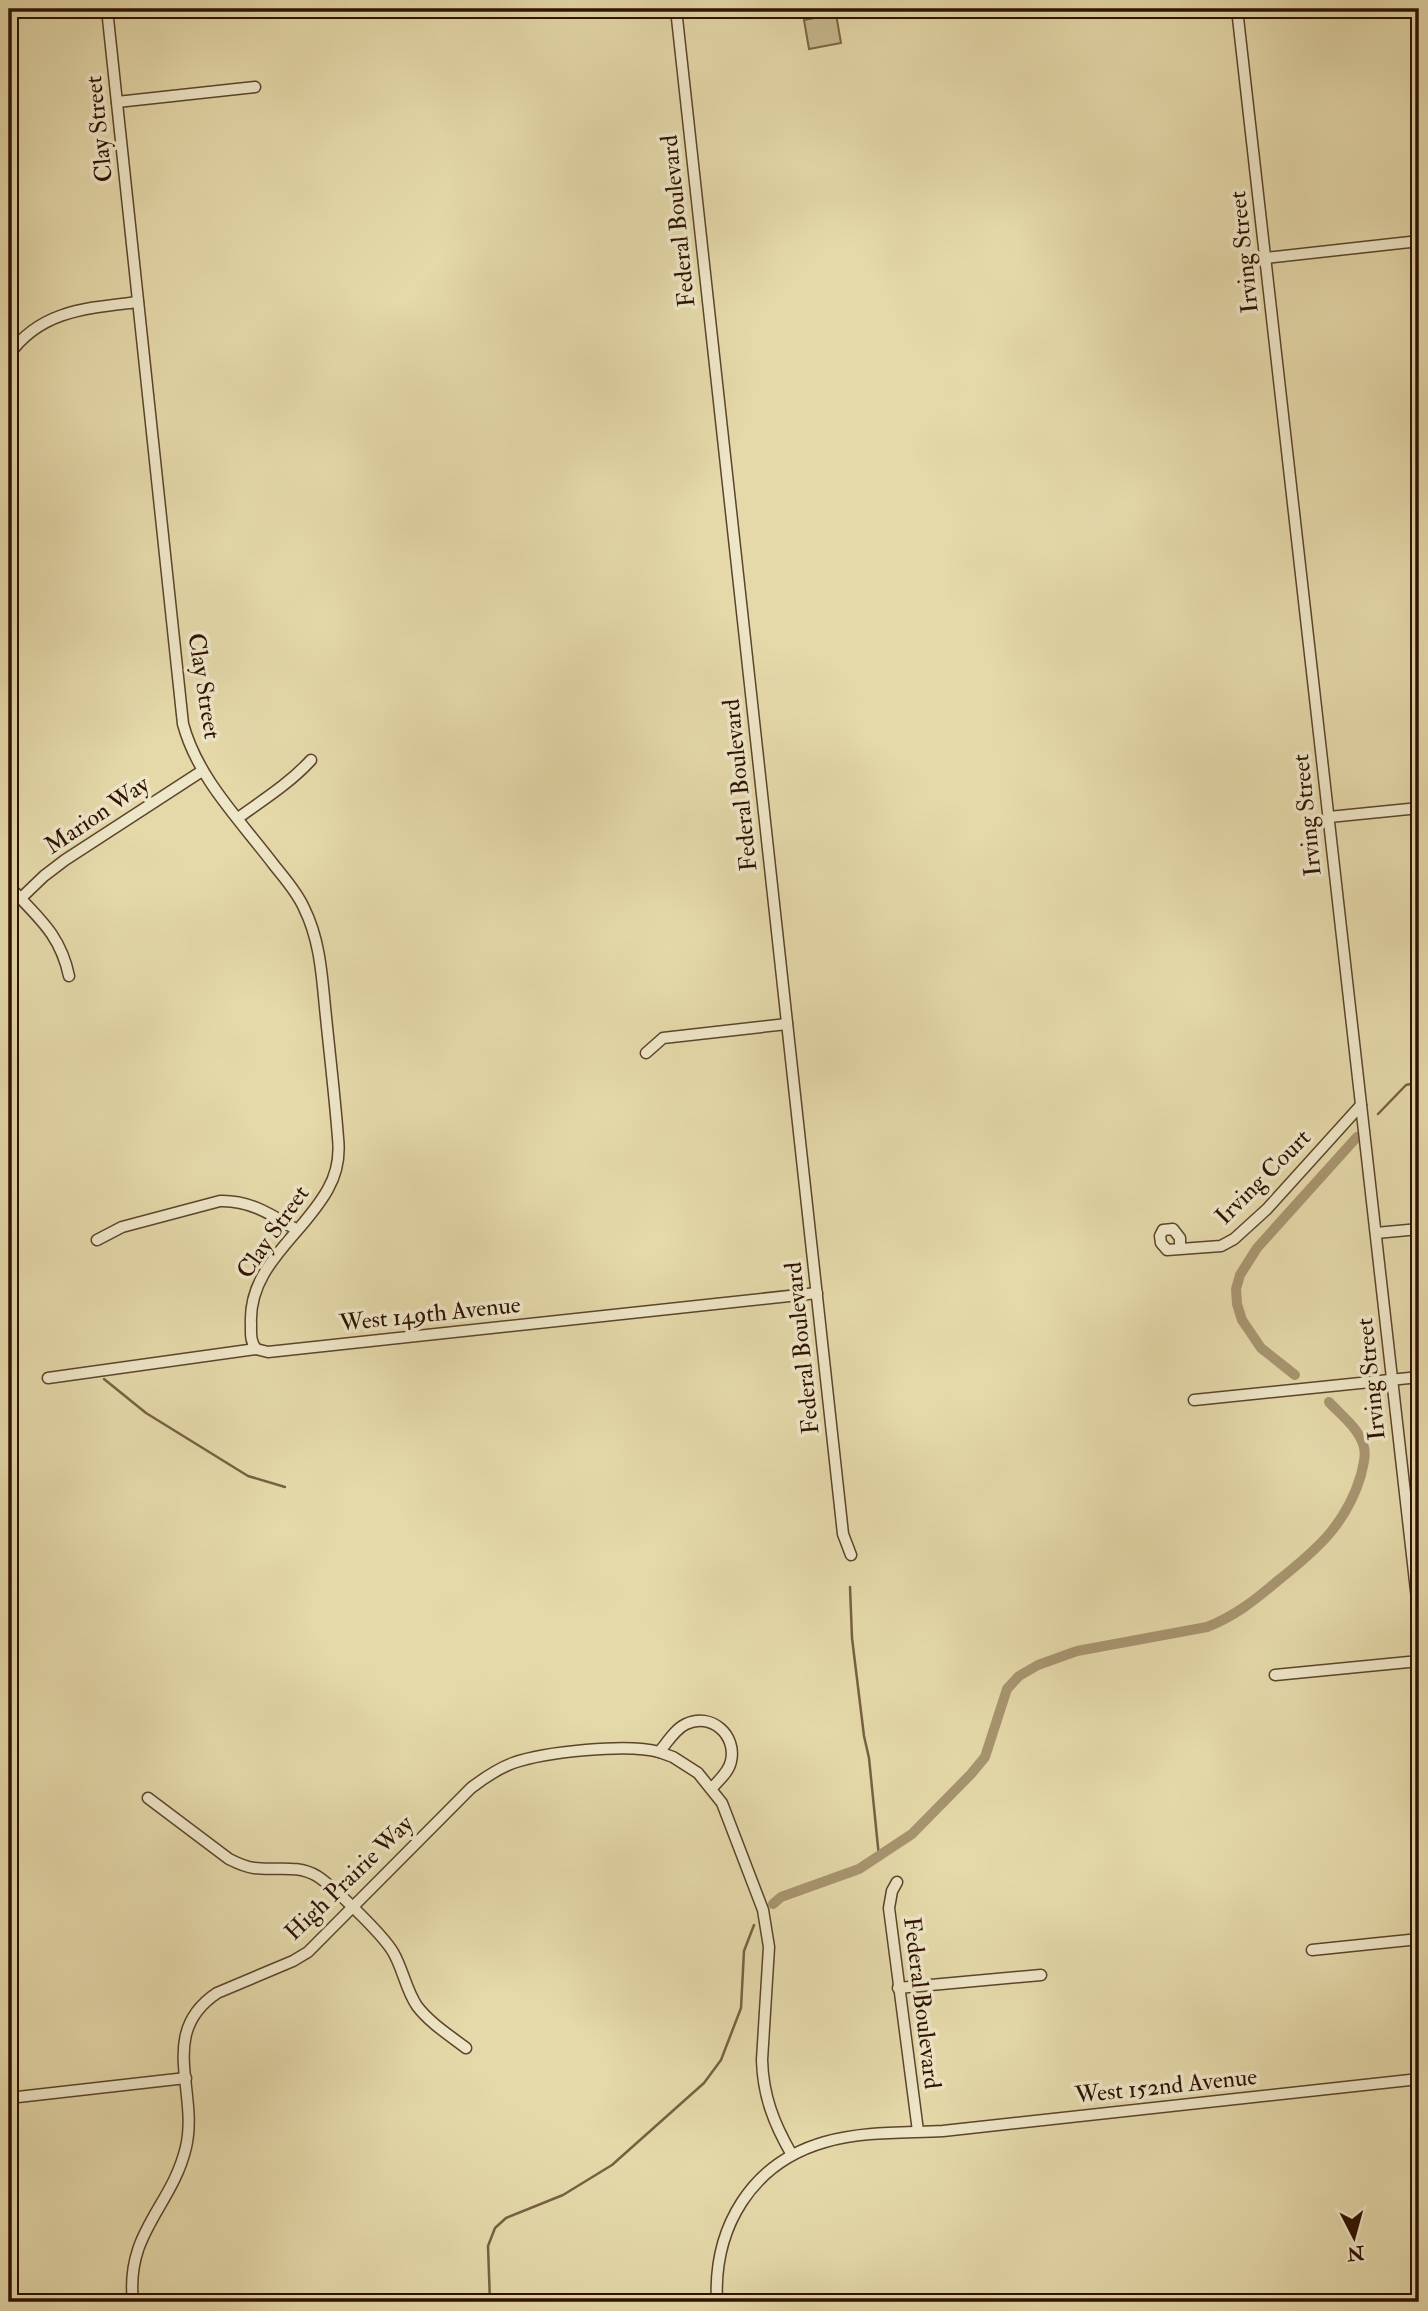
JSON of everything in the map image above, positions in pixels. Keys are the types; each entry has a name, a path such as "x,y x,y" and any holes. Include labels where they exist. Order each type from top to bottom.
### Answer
{"street":[{"name":"Clay Street","path":"107,9 183,724 202,771 304,907 319,955 337,1165 330,1186 265,1270 253,1294 250,1320 252,1342 256,1349"},
{"name":"Federal Boulevard","path":"676,9 843,1534 851,1555"},
{"name":"Irving Street","path":"1237,9 1419,1617"},
{"path":"117,102 255,87"},
{"path":"1265,258 1419,242"},
{"path":"9,355 28,333 61,314 138,302"},
{"path":"238,818 294,779 311,760"},
{"name":"Marion Way","path":"20,899 65,860 202,771"},
{"path":"1329,817 1419,808"},
{"path":"9,886 58,941 69,976"},
{"path":"646,1053 663,1038 787,1024"},
{"name":"Irving Court","path":"1180,1249 1221,1246 1234,1240 1286,1189 1361,1105"},
{"path":"97,1240 122,1227 220,1201 254,1206 297,1230"},
{"path":"1376,1233 1419,1229"},
{"name":"West 149th Avenue","path":"48,1378 256,1349 268,1352 817,1293"},
{"path":"1194,1400 1419,1377"},
{"path":"1275,1675 1419,1661"},
{"path":"659,1752 686,1724 703,1720 720,1727 730,1740 732,1758 730,1766 712,1788"},
{"name":"High Prairie Way","path":"133,2302 132,2272 135,2255 175,2178 186,2147 189,2114 183,2044 191,2019 198,2009 217,1993 308,1952 471,1788 501,1768 530,1758 622,1747 659,1752 686,1765 712,1788 728,1816 768,1928 769,1965 763,2078 772,2116 792,2155"},
{"path":"148,1798 229,1859 252,1868 283,1867 305,1871 324,1881 384,1940 393,1952 409,1992 425,2015 466,2048"},
{"name":"Federal Boulevard","path":"897,1882 892,1891 889,1908 918,2131"},
{"path":"1312,1950 1419,1939"},
{"path":"898,1988 1041,1975"},
{"path":"9,2098 186,2078"},
{"name":"West 152nd Avenue","path":"717,2302 720,2253 732,2218 746,2195 765,2174 792,2155 826,2141 918,2131 943,2132 1419,2079"}],"shaded area":[{"path":"836,14 841,43 809,49 804,20"}],"waterway":[{"path":"1378,1114 1406,1085 1419,1082"},
{"path":"1295,1375 1261,1348 1242,1320 1236,1289 1240,1275 1257,1248 1357,1137"},
{"path":"104,1379 146,1413 248,1476 285,1487"},
{"path":"773,1904 781,1897 859,1869 912,1834 985,1757 1007,1689 1019,1676 1038,1665 1077,1651 1207,1627 1243,1608 1303,1560 1327,1536 1347,1509 1355,1493 1364,1460 1361,1438 1329,1402"},
{"path":"850,1587 852,1638 869,1758 879,1857"},
{"path":"490,2302 488,2246 495,2228 506,2218 563,2195 612,2165 704,2083 721,2060 741,2008 744,1951 754,1925"}]}
